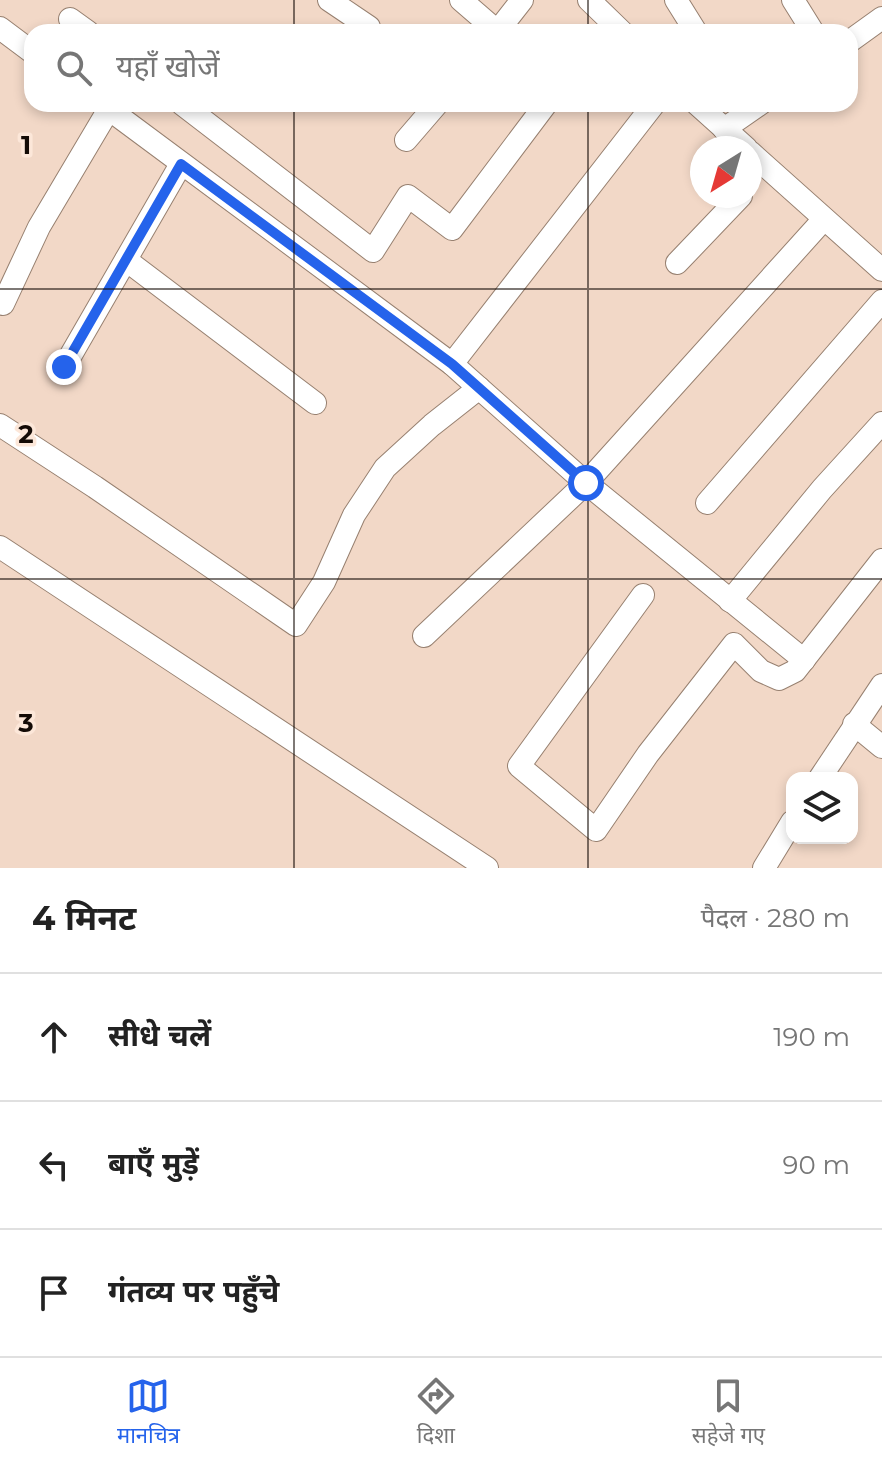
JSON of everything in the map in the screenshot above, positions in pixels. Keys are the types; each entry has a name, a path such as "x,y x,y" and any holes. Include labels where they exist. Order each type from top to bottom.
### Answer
{"street":[{"path":"329,0 365,24"},
{"path":"461,0 488,24"},
{"path":"503,24 522,0"},
{"path":"589,0 608,24"},
{"path":"676,0 691,24"},
{"path":"793,0 808,24"},
{"path":"858,35 882,18"},
{"path":"0,28 24,46"},
{"path":"3,304 39,227 102,112"},
{"path":"113,112 452,364 586,483 804,660"},
{"path":"192,112 373,251 408,196 452,229 540,112"},
{"path":"406,140 430,112"},
{"path":"452,364 648,112"},
{"path":"706,112 732,136"},
{"path":"724,129 743,112"},
{"path":"762,163 882,270"},
{"path":"64,367 181,164"},
{"path":"762,174 768,168"},
{"path":"677,263 730,208"},
{"path":"424,636 586,483 824,219"},
{"path":"126,260 315,403"},
{"path":"707,503 882,301"},
{"path":"0,425 296,625 324,582 354,515 385,468 479,388"},
{"path":"730,601 822,489 882,423"},
{"path":"0,547 487,868"},
{"path":"643,595 519,766 596,830 648,754 734,644 761,671 779,679 795,671 882,560"},
{"path":"824,772 882,685"},
{"path":"854,724 882,747"},
{"path":"764,868 786,832"}],"route":[{"path":"64,367 181,164 452,364 586,483"}]}
